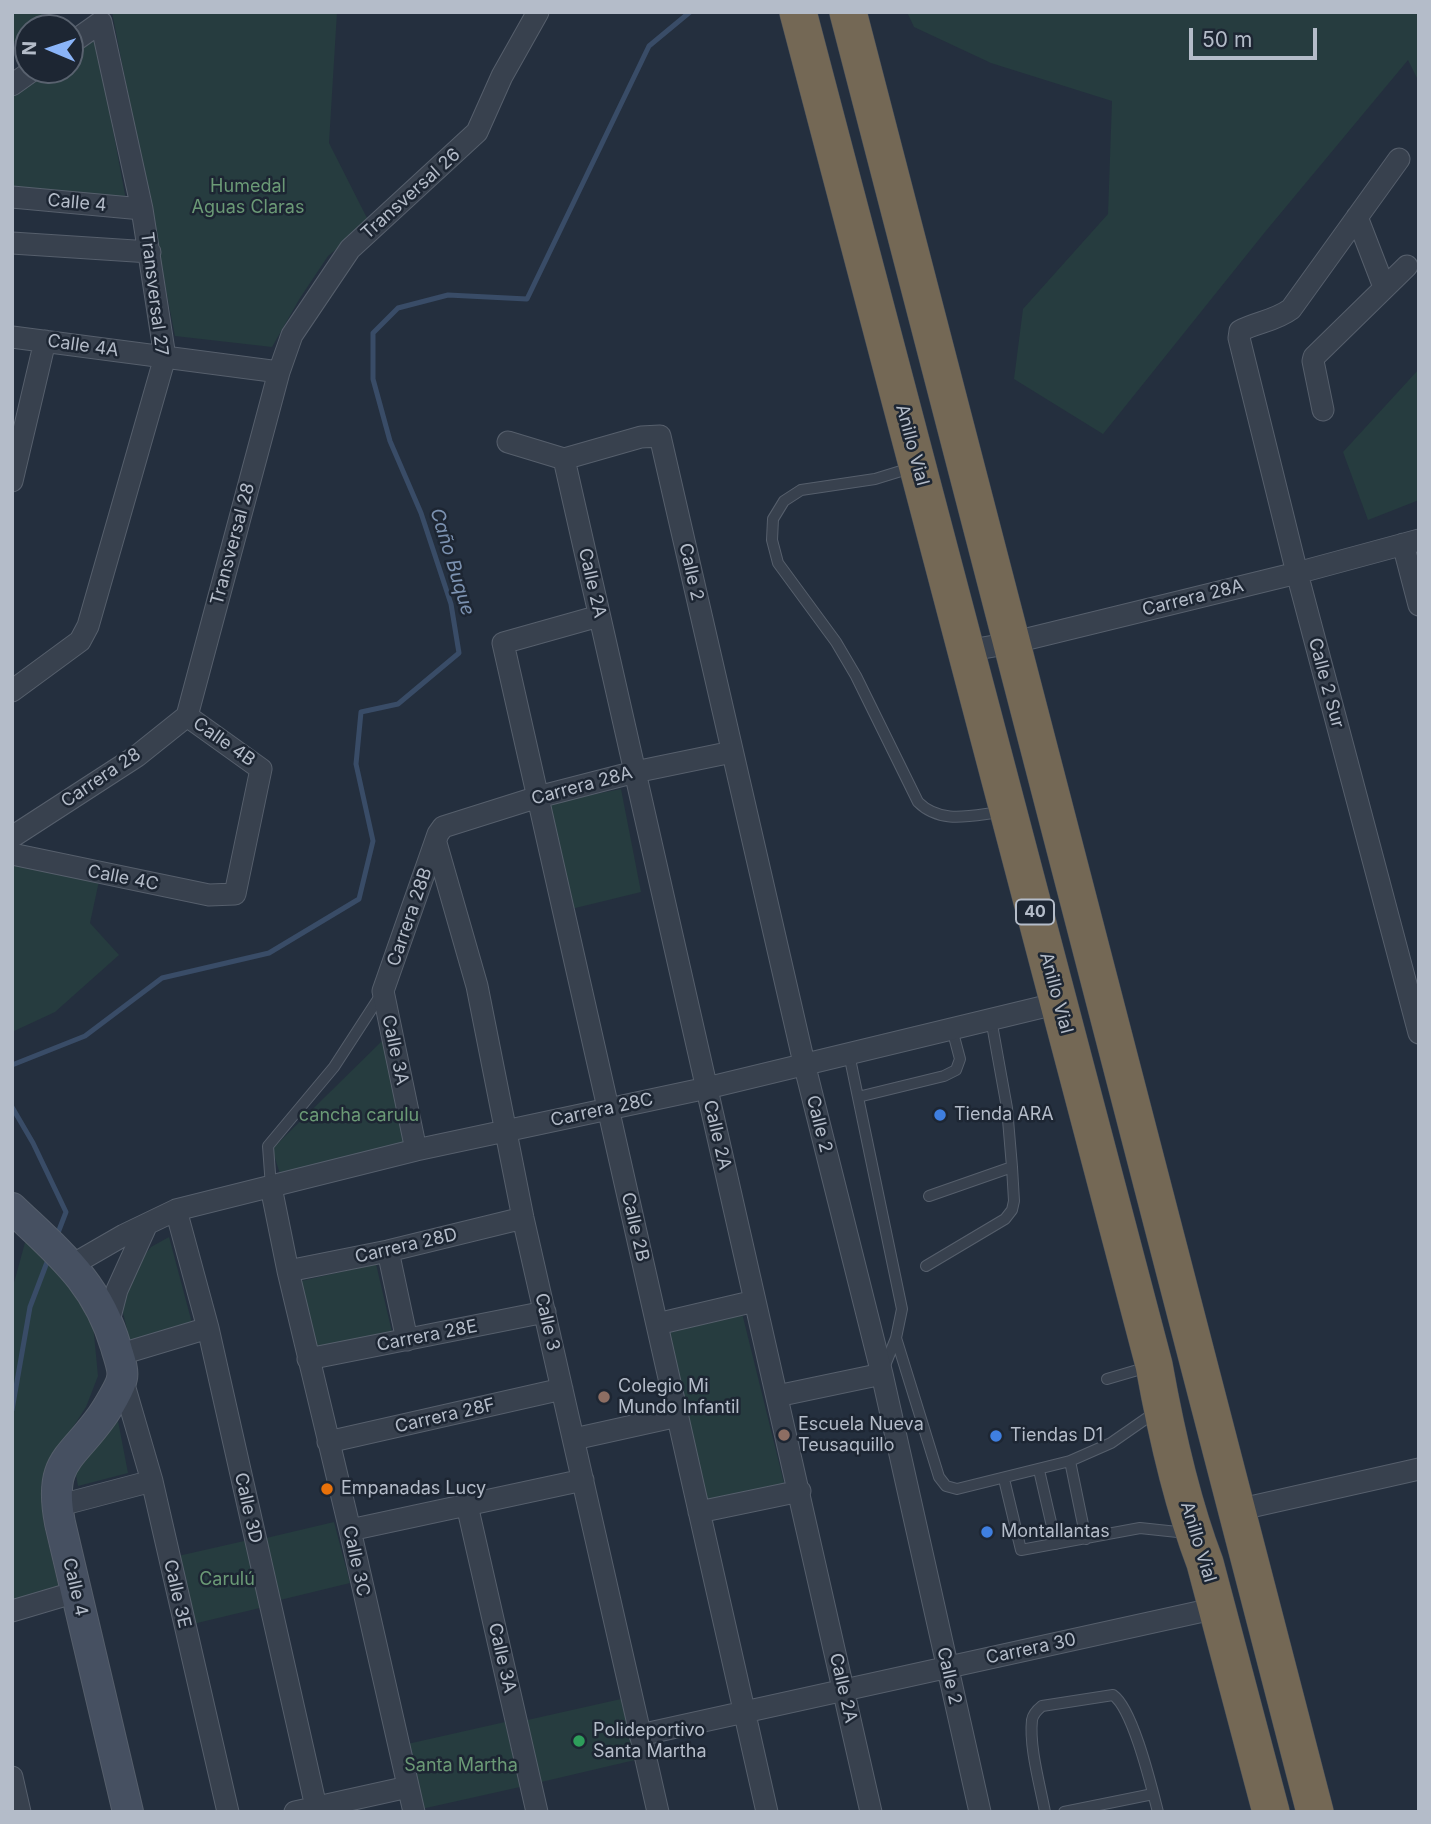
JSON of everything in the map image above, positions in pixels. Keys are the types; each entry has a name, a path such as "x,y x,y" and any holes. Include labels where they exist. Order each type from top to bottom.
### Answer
{"highway":[{"name":"Anillo Vial","path":"798,12 1154,1365 1161,1408 1271,1812"},
{"name":"40","path":"848,12 1315,1812"}],"street":[{"name":"Transversal 26","path":"279,372 292,335 350,249 477,132 502,76 538,12"},
{"name":"Transversal 27","path":"12,691 80,641 88,626 165,357 142,209 101,22 84,34"},
{"path":"1384,287 1357,217 1399,159"},
{"name":"Calle 4","path":"12,197 142,209"},
{"name":"Calle 2 Sur","path":"1357,217 1291,309 1281,317 1250,325 1240,331 1239,338 1297,573 1410,970 1419,1033"},
{"path":"12,243 150,252"},
{"path":"1323,410 1314,357 1407,266"},
{"name":"Calle 4A","path":"12,337 279,372"},
{"path":"12,481 44,341"},
{"name":"Transversal 28","path":"187,716 279,372"},
{"name":"Calle 2","path":"564,459 641,437 660,436 804,1063 882,1374 980,1812"},
{"path":"508,442 564,459"},
{"name":"Calle 2A","path":"564,459 871,1812"},
{"name":"Carrera 28A","path":"966,651 1011,643 1297,573 1411,542"},
{"path":"1411,542 1419,605"},
{"name":"Calle 2B","path":"599,616 503,643 767,1812"},
{"name":"Calle 4B","path":"187,716 261,769 235,894"},
{"name":"Carrera 28","path":"12,837 136,756 187,716"},
{"name":"Carrera 28A","path":"437,838 443,827 449,823 538,797 635,772 732,752"},
{"name":"Carrera 28B","path":"383,991 437,838"},
{"name":"Calle 3","path":"437,838 477,986 523,1218 658,1812"},
{"name":"Calle 4C","path":"12,854 209,895 235,894"},
{"name":"Calle 3A","path":"383,991 416,1150"},
{"name":"Carrera 28C","path":"68,1261 176,1210 416,1150 707,1088 1059,1003"},
{"name":"Calle 3C","path":"271,1187 308,1359 414,1812"},
{"path":"12,1208 68,1261 90,1288 108,1321 120,1367 208,1328"},
{"name":"Calle 3D","path":"176,1210 208,1328 316,1807"},
{"name":"Carrera 28D","path":"288,1271 388,1251 523,1218"},
{"path":"108,1321 117,1290 147,1224"},
{"path":"388,1251 407,1340"},
{"path":"657,1324 755,1301"},
{"name":"Carrera 28E","path":"308,1359 545,1312"},
{"name":"Calle 4","path":"120,1367 103,1415 63,1463 57,1486 57,1506 128,1812"},
{"name":"Calle 3E","path":"120,1367 152,1481 228,1812"},
{"path":"778,1396 882,1374"},
{"name":"Carrera 28F","path":"328,1442 562,1389"},
{"path":"574,1439 678,1416"},
{"path":"1237,1510 1419,1469"},
{"path":"350,1530 583,1480"},
{"path":"57,1506 152,1481"},
{"path":"699,1512 800,1491"},
{"name":"Calle 3A","path":"467,1505 537,1812"},
{"path":"12,1611 76,1592"},
{"name":"Carrera 30","path":"640,1735 1217,1608"},
{"path":"12,1776 20,1812"},
{"path":"295,1812 408,1787"}],"lane":[{"path":"917,466 875,479 801,490 784,501 773,519 772,540 778,563 843,653 918,802 928,812 946,818 1008,812"},
{"path":"271,1187 267,1152 270,1142 334,1067 383,991"},
{"path":"926,1266 1005,1219 1012,1210 1014,1201 1007,1108 991,1019"},
{"path":"858,1097 944,1076 956,1070 960,1059 952,1030"},
{"path":"849,1054 902,1309 896,1338 882,1374"},
{"path":"929,1196 1012,1167"},
{"path":"896,1338 939,1477 946,1486 957,1489 1070,1461 1111,1443 1161,1408"},
{"path":"1107,1379 1154,1365"},
{"path":"1070,1461 1086,1539"},
{"path":"1039,1470 1056,1544"},
{"path":"1004,1479 1021,1550 1140,1528 1194,1533"},
{"path":"1045,1812 1035,1752 1032,1719 1035,1712 1042,1706 1113,1695 1120,1700 1131,1723 1158,1812"},
{"path":"1064,1812 1153,1794"}],"green space":[{"path":"12,12 42,12 14,14 12,42"},
{"name":"Humedal Aguas Claras","path":"112,12 337,12 329,143 369,222 328,256 272,347 175,336"},
{"path":"907,12 1419,12 1419,82 1408,60 1265,232 1103,434 1014,379 1023,309 1108,214 1112,101 991,63 914,27"},
{"path":"96,39 126,200 12,191 12,97 31,84 84,84 84,47"},
{"path":"1419,369 1419,500 1368,520 1343,452"},
{"path":"621,789 641,892 559,912 535,806"},
{"path":"12,859 99,881 90,923 119,955 55,1012 12,1032"},
{"name":"cancha carulu","path":"383,1040 406,1144 281,1177 272,1149"},
{"path":"169,1237 193,1327 131,1345 122,1309 133,1270 151,1247"},
{"path":"26,1239 79,1294 93,1324 98,1376 86,1407 51,1456 41,1486 44,1525 59,1588 12,1601 12,1290"},
{"path":"376,1264 392,1332 316,1349 301,1281"},
{"path":"742,1313 786,1491 697,1512 657,1335"},
{"path":"118,1421 128,1473 78,1486 74,1465 93,1439"},
{"name":"Carulú","path":"334,1522 350,1583 276,1601 262,1539"},
{"name":"Carulú","path":"253,1539 268,1606 193,1624 178,1556"},
{"name":"Polideportivo Santa Martha","path":"621,1699 635,1760 537,1783 523,1721"},
{"name":"Santa Martha","path":"505,1722 520,1787 417,1810 403,1745"}],"waterway":[{"name":"Caño Buque","path":"12,1065 85,1036 162,978 269,953 359,899 373,841 356,764 361,712 398,704 459,653 451,604 421,513 390,441 373,379 373,333 398,308 448,295 527,299 649,46 690,12"},
{"name":"Caño Buque","path":"12,1107 33,1143 66,1212 56,1238"},
{"name":"Caño Buque","path":"12,1410 30,1307 49,1257"}],"place":[{"name":"Tienda ARA","path":"940,1115"},
{"name":"Colegio Mi Mundo Infantil","path":"604,1397"},
{"name":"Escuela Nueva Teusaquillo","path":"784,1435"},
{"name":"Tiendas D1","path":"996,1436"},
{"name":"Empanadas Lucy","path":"327,1489"},
{"name":"Montallantas","path":"987,1532"},
{"name":"Polideportivo Santa Martha","path":"579,1741"}]}
